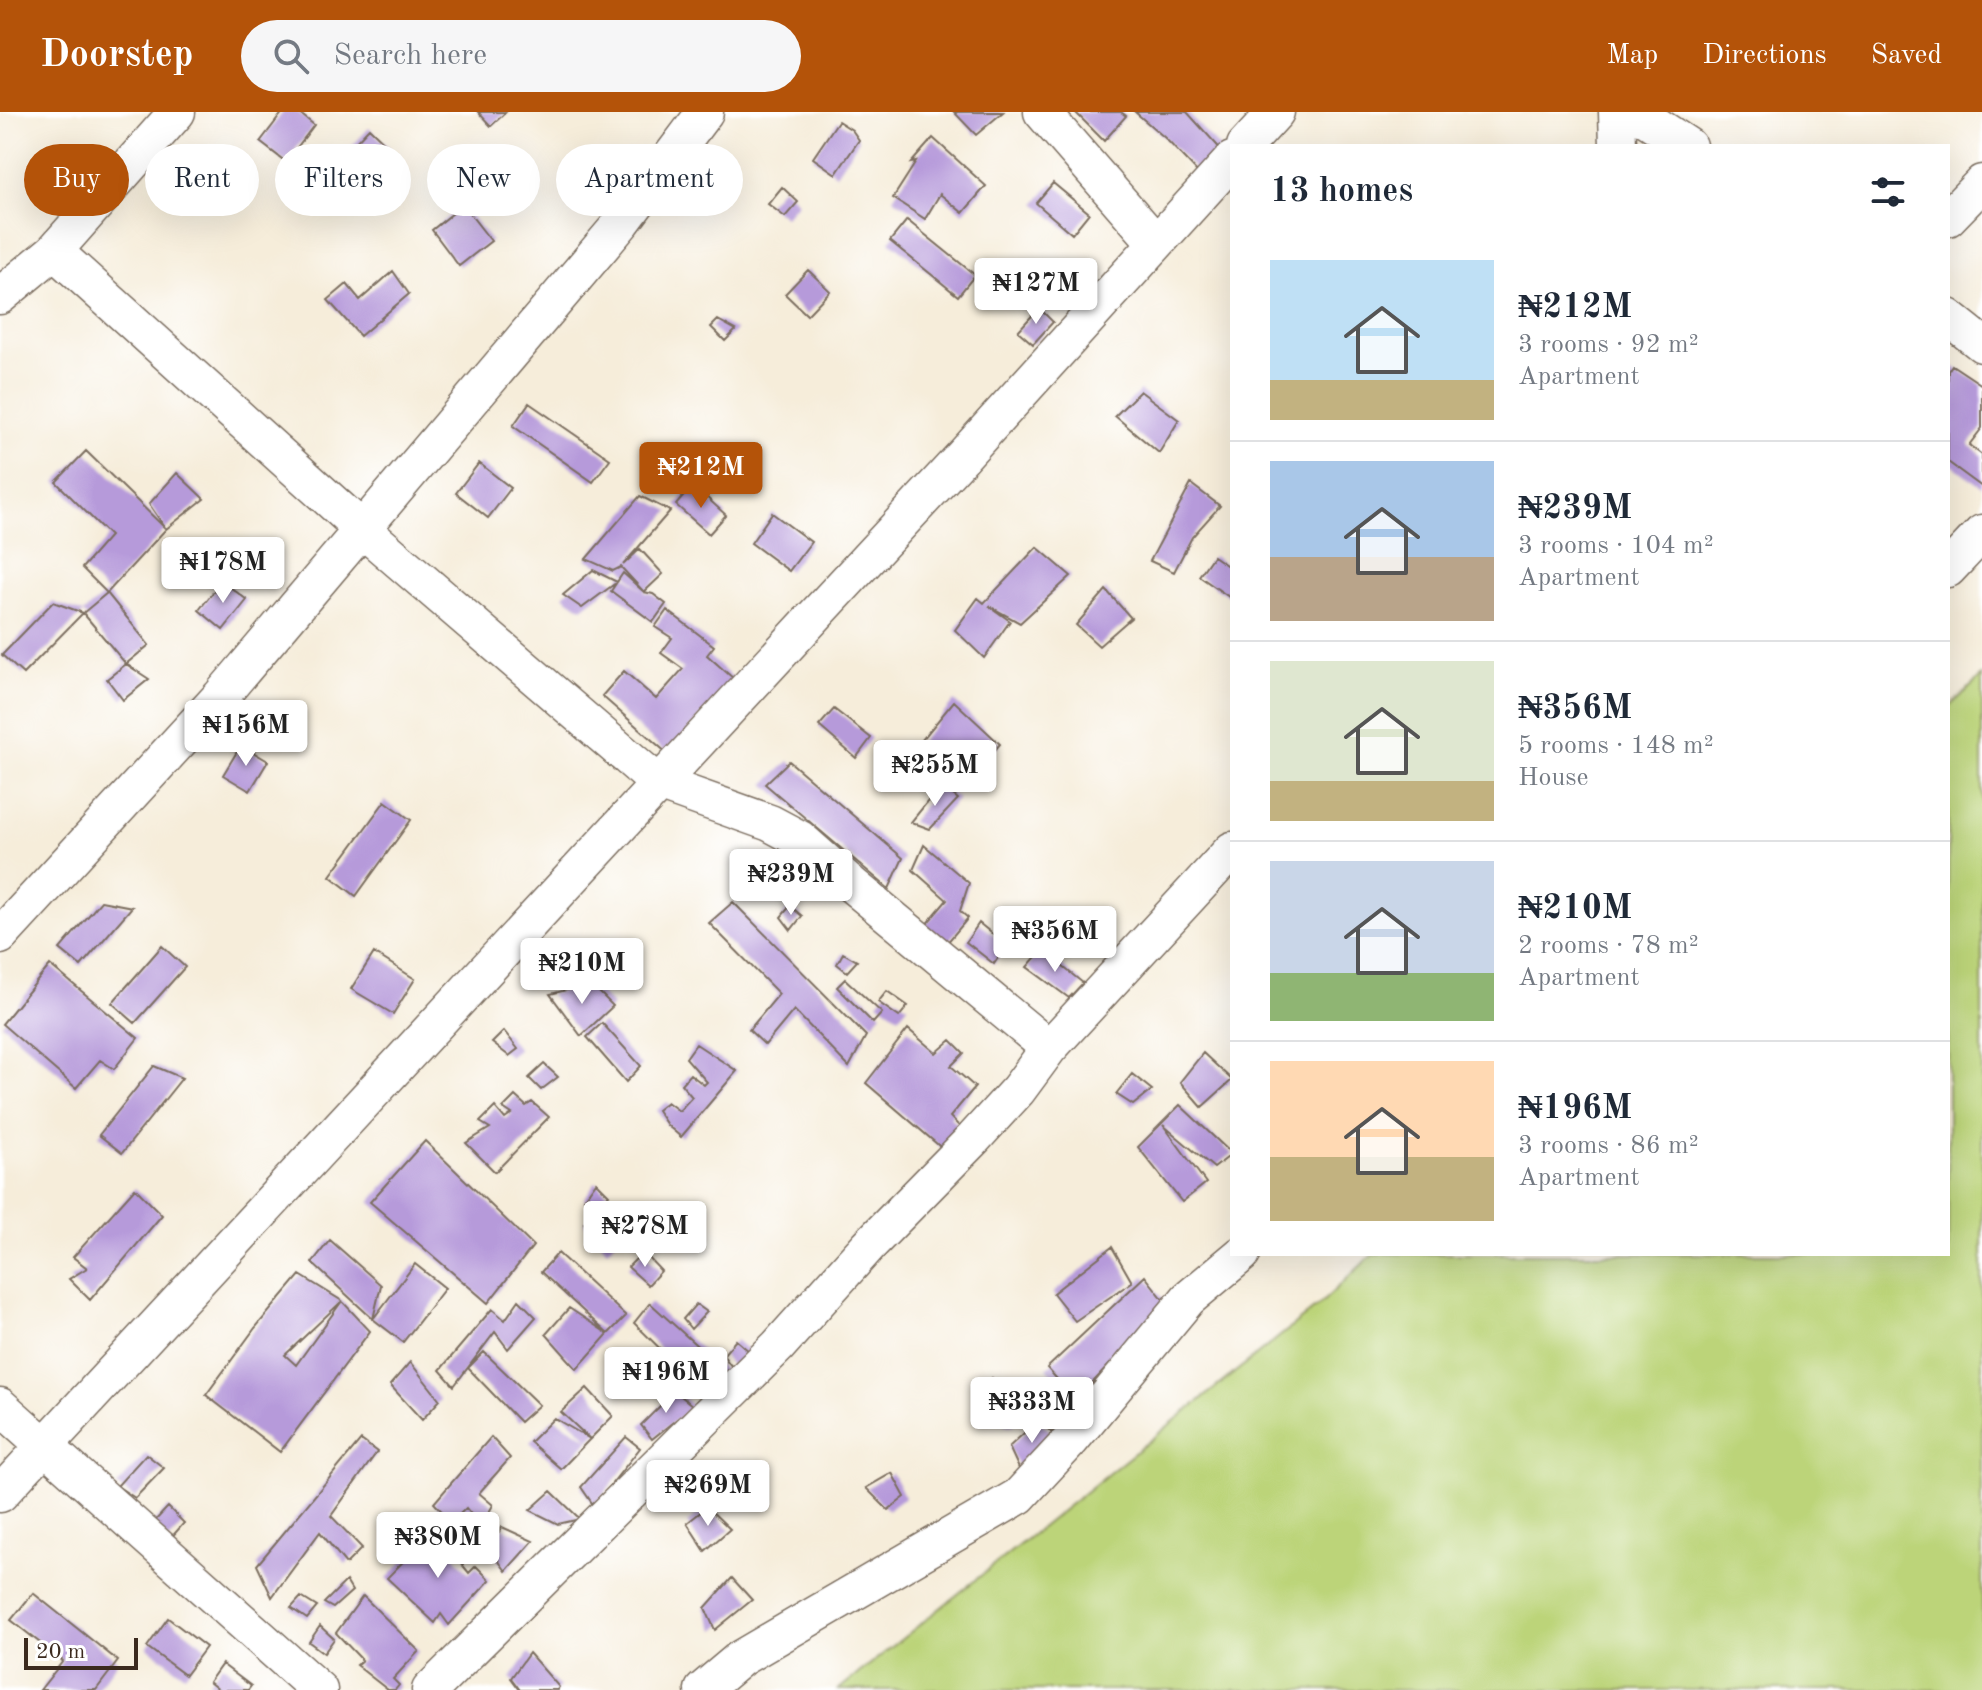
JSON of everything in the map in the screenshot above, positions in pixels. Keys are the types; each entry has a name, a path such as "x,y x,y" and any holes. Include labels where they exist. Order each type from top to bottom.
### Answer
{"street":[{"path":"0,296 54,251 177,112"},
{"path":"0,936 220,697 623,221 705,112"},
{"path":"1042,112 1156,243"},
{"path":"1247,144 1276,112"},
{"path":"1617,112 1618,144"},
{"path":"1636,112 1685,144"},
{"path":"0,1494 963,456 1230,162"},
{"path":"1950,216 1982,183"},
{"path":"54,251 362,529 658,783 770,823 800,839 1049,1048"},
{"path":"1950,319 1982,344"},
{"path":"1950,567 1982,533"},
{"path":"430,1690 768,1357 868,1246 1018,1090 1049,1048 1230,852"},
{"path":"703,1690 741,1658 1019,1496 1071,1440 1188,1299 1240,1256"},
{"path":"0,1406 319,1690"}],"green space":[{"path":"1982,676 1982,1690 838,1690 1319,1305 1371,1256 1950,1256 1950,706"}],"building":[{"path":"283,112 298,112 314,125 300,144 275,144 275,154 260,142"},
{"path":"478,112 506,112 491,126"},
{"path":"954,112 1003,112 976,135"},
{"path":"1075,112 1121,112 1126,116 1104,141"},
{"path":"1135,112 1187,112 1225,154 1201,176"},
{"path":"838,121 852,130 859,140 836,174 813,158"},
{"path":"369,128 386,144 354,144"},
{"path":"933,138 986,186 963,213 940,194 925,219 893,198 916,162 911,163"},
{"path":"1053,183 1089,213 1072,234 1036,203"},
{"path":"782,187 798,202 785,217 768,204"},
{"path":"449,216 472,216 491,241 459,266 432,230"},
{"path":"907,220 975,275 958,296 890,241"},
{"path":"808,270 830,291 807,315 785,294"},
{"path":"393,271 409,294 360,336 328,300 347,284 360,300"},
{"path":"1039,308 1053,322 1033,344 1018,331"},
{"path":"718,320 736,330 725,341 711,327"},
{"path":"1952,365 1982,385 1982,428 1969,445 1982,455 1982,487 1950,463"},
{"path":"1140,391 1179,420 1159,453 1115,416"},
{"path":"529,403 610,459 593,482 513,426"},
{"path":"86,451 166,529 107,593 82,568 110,536 56,482"},
{"path":"479,463 511,488 488,518 456,493"},
{"path":"177,473 204,499 166,529 149,504"},
{"path":"1191,484 1220,506 1192,537 1174,572 1150,561"},
{"path":"693,485 726,515 709,534 676,505"},
{"path":"640,496 670,511 623,565 640,549 663,574 644,592 621,567 613,571 586,559"},
{"path":"772,513 811,542 789,571 751,543"},
{"path":"1037,547 1071,576 1020,623 989,606 1010,621 984,658 955,630 978,598 984,603"},
{"path":"1213,556 1230,568 1230,598 1199,576"},
{"path":"593,570 617,582 582,608 563,595"},
{"path":"623,573 644,592 653,594 666,604 653,622 611,591"},
{"path":"222,581 247,600 223,630 199,610"},
{"path":"1106,590 1131,618 1099,646 1076,625"},
{"path":"107,593 149,645 126,664 83,613"},
{"path":"53,602 83,613 23,674 2,655"},
{"path":"667,610 714,646 707,655 734,679 668,754 602,696 624,671 656,699 683,669 661,653 672,638 655,627"},
{"path":"126,664 149,679 123,700 107,679"},
{"path":"954,701 1000,744 960,791 908,757"},
{"path":"834,709 871,738 856,758 819,726"},
{"path":"241,745 268,761 250,791 223,775"},
{"path":"789,761 903,858 889,889 765,784"},
{"path":"941,785 958,799 930,829 911,822"},
{"path":"385,801 411,820 356,896 330,876"},
{"path":"924,845 969,883 960,911 968,918 941,950 918,934 947,900 913,870"},
{"path":"752,872 761,881 757,896 742,885"},
{"path":"101,901 132,907 81,966 60,949"},
{"path":"733,902 866,1036 849,1067 794,1010 765,1045 749,1030 779,994 709,923"},
{"path":"790,906 802,916 791,930 781,917"},
{"path":"979,923 1006,945 994,964 966,942"},
{"path":"162,946 185,967 135,1023 112,1003"},
{"path":"1042,950 1083,983 1069,998 1027,967"},
{"path":"374,953 415,979 393,1014 351,989"},
{"path":"843,953 857,961 847,972 837,964"},
{"path":"50,965 138,1038 114,1069 100,1060 76,1088 2,1024"},
{"path":"845,979 882,1013 873,1023 837,987"},
{"path":"591,984 613,1006 581,1036 550,994"},
{"path":"887,991 908,1006 899,1017 878,1002"},
{"path":"602,1023 641,1066 626,1082 587,1037"},
{"path":"908,1029 936,1053 951,1040 964,1053 951,1066 975,1087 950,1117 963,1130 944,1150 866,1083"},
{"path":"504,1031 518,1049 509,1056 492,1043"},
{"path":"696,1044 737,1071 681,1137 667,1125 657,1110 667,1102 679,1111 692,1097 681,1084 690,1074 704,1085 707,1082 686,1058"},
{"path":"1203,1053 1230,1078 1230,1082 1202,1107 1180,1082"},
{"path":"544,1064 558,1077 541,1090 529,1078"},
{"path":"154,1066 182,1078 122,1153 99,1135"},
{"path":"1132,1074 1152,1090 1133,1105 1116,1094"},
{"path":"515,1096 526,1106 532,1102 549,1117 495,1172 466,1143 490,1128 480,1122 495,1107 505,1119 512,1114 503,1108"},
{"path":"1180,1105 1230,1152 1230,1156 1214,1168 1163,1125 1206,1183 1182,1202 1138,1147"},
{"path":"425,1141 533,1246 488,1303 370,1202"},
{"path":"596,1182 609,1195 593,1210 584,1199"},
{"path":"135,1188 162,1215 90,1300 69,1279 87,1268 73,1257"},
{"path":"610,1199 636,1221 607,1250 584,1223"},
{"path":"330,1240 381,1285 373,1319 312,1263"},
{"path":"1112,1247 1132,1282 1075,1321 1053,1293"},
{"path":"643,1252 661,1271 648,1285 628,1267"},
{"path":"558,1253 626,1316 608,1334 541,1272"},
{"path":"415,1264 445,1288 403,1342 373,1319"},
{"path":"300,1275 342,1301 370,1331 280,1452 206,1395 255,1328","holes":["342,1301 296,1365 285,1355"]},
{"path":"1145,1276 1167,1304 1076,1400 1047,1368"},
{"path":"519,1300 536,1317 508,1349 495,1332 454,1386 440,1370 492,1309 505,1320"},
{"path":"650,1303 727,1373 702,1390 634,1323"},
{"path":"696,1304 707,1312 691,1329 683,1319"},
{"path":"569,1308 608,1334 577,1369 546,1334"},
{"path":"736,1340 749,1351 732,1367 723,1355"},
{"path":"484,1352 539,1405 520,1422 468,1368"},
{"path":"410,1362 440,1400 422,1420 390,1385"},
{"path":"992,1378 1005,1389 995,1398 983,1389"},
{"path":"587,1388 613,1416 590,1439 561,1412"},
{"path":"675,1391 693,1406 652,1439 641,1425"},
{"path":"1012,1398 1026,1416 1009,1427 994,1418"},
{"path":"554,1418 590,1439 561,1469 530,1442"},
{"path":"1038,1420 1058,1438 1021,1473 1009,1447"},
{"path":"491,1437 510,1458 479,1493 493,1505 481,1527 466,1508 452,1522 434,1503"},
{"path":"626,1437 640,1448 594,1506 581,1487"},
{"path":"361,1440 377,1452 331,1516 362,1548 346,1564 320,1532 272,1597 257,1565"},
{"path":"146,1454 164,1468 135,1498 117,1486"},
{"path":"892,1473 905,1497 888,1510 866,1488"},
{"path":"551,1491 580,1519 558,1524 530,1510"},
{"path":"168,1507 184,1523 169,1540 153,1523"},
{"path":"707,1507 730,1529 705,1551 687,1523"},
{"path":"502,1527 533,1541 506,1571 489,1548"},
{"path":"434,1530 469,1573 476,1566 490,1580 449,1625 441,1614 435,1623 387,1578"},
{"path":"732,1578 752,1600 715,1630 705,1608"},
{"path":"346,1581 352,1591 333,1608 324,1603"},
{"path":"33,1593 118,1661 96,1690 40,1690 63,1661 11,1620"},
{"path":"363,1596 419,1651 393,1679 399,1685 395,1690 388,1690 356,1665 362,1660 336,1633"},
{"path":"301,1597 317,1607 307,1619 291,1608"},
{"path":"168,1618 206,1647 185,1675 147,1647"},
{"path":"320,1626 334,1639 324,1653 309,1642"},
{"path":"529,1653 559,1687 557,1690 520,1690 511,1678"},
{"path":"222,1664 251,1686 248,1690 219,1690 209,1682"}]}
